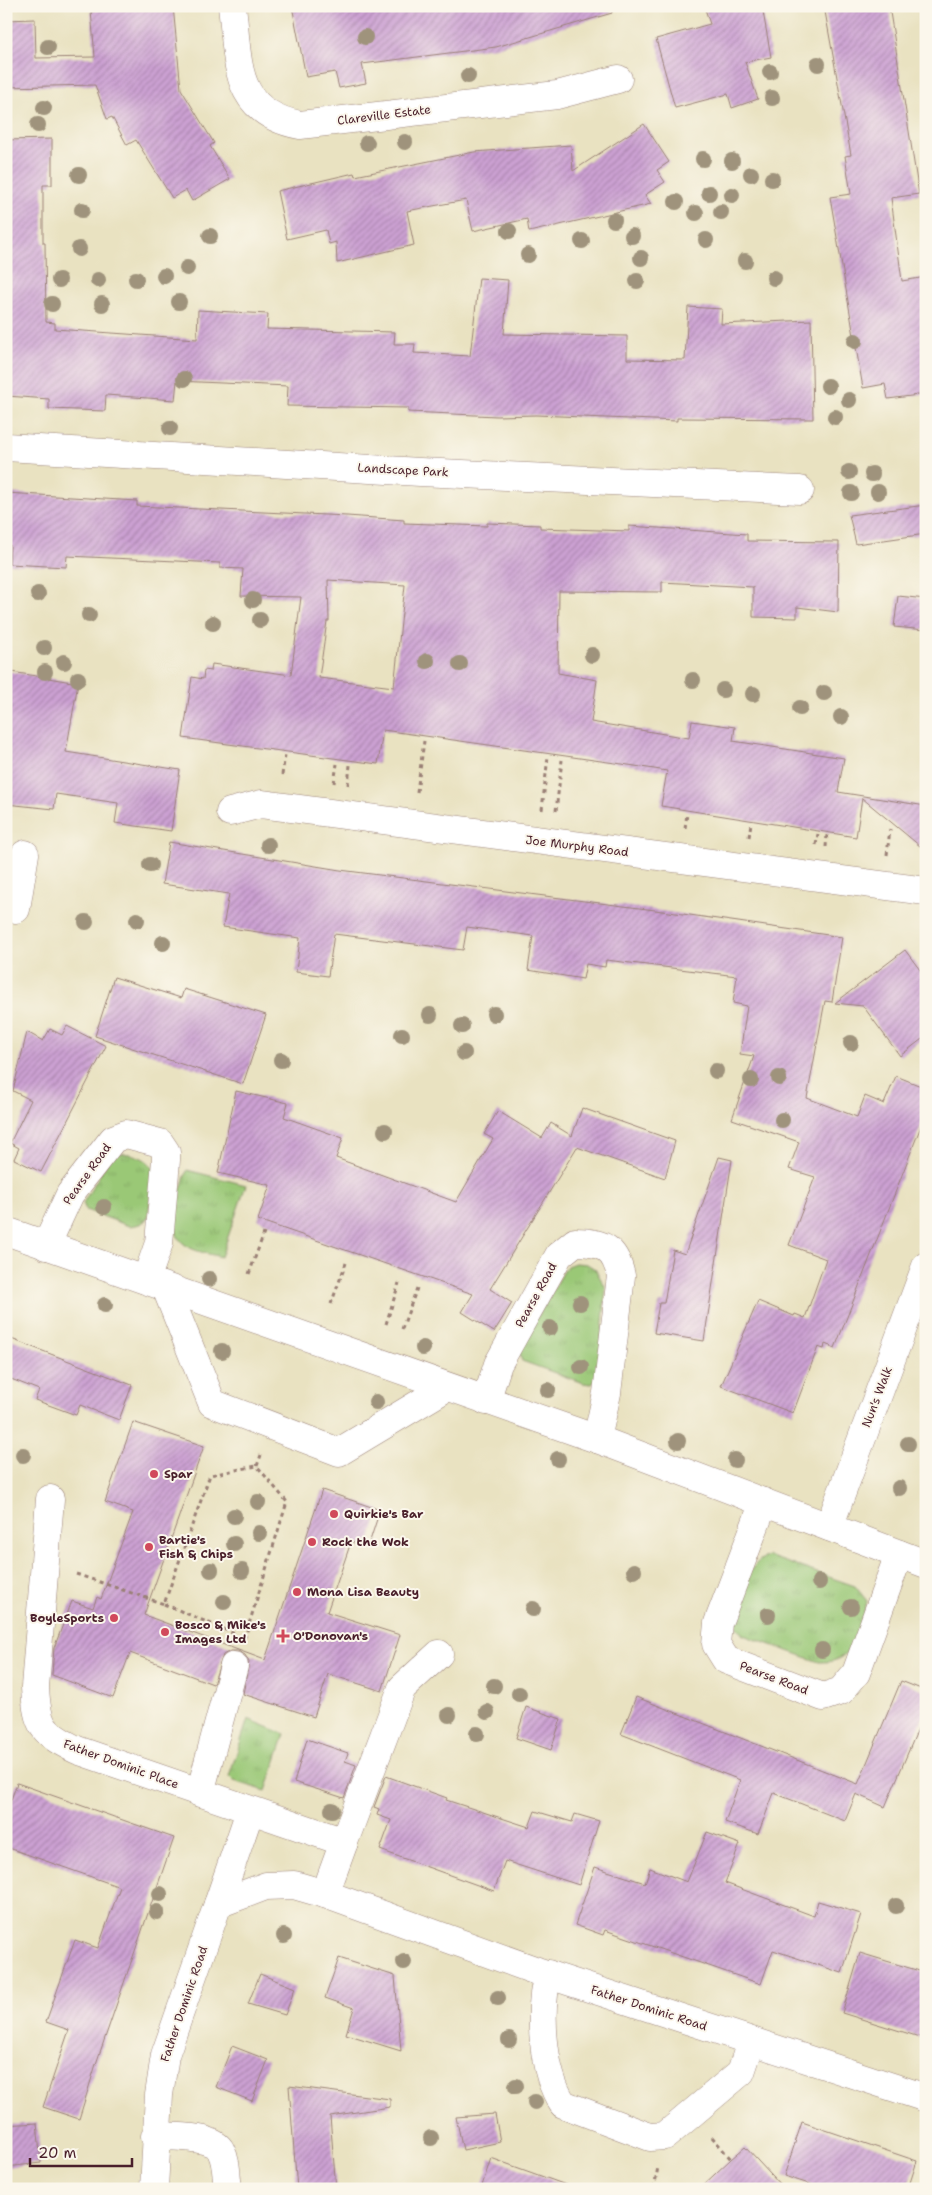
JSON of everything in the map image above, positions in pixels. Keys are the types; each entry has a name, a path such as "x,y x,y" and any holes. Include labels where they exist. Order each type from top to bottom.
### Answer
{"street":[{"name":"Clareville Estate","path":"232,6 242,82 250,100 273,117 300,125 557,95 618,79"},
{"name":"Landscape Park","path":"6,447 420,472 800,490"},
{"name":"Joe Murphy Road","path":"230,812 261,804 926,890"},
{"path":"6,907 16,909 25,854"},
{"name":"Pearse Road","path":"46,1246 70,1194 106,1145 119,1135 126,1134 160,1143 166,1152 166,1160 156,1284"},
{"path":"6,1231 597,1439 926,1564"},
{"name":"Pearse Road","path":"486,1401 498,1364 559,1255 575,1242 596,1244 610,1250 617,1259 621,1276 607,1393 597,1439"},
{"name":"Nun's Walk","path":"828,1527 925,1269"},
{"path":"156,1284 212,1403 340,1452 447,1387"},
{"name":"Father Dominic Place","path":"50,1499 35,1687 36,1705 44,1729 56,1740 77,1750 250,1811"},
{"name":"Pearse Road","path":"764,1502 718,1623 716,1644 726,1660 824,1697 841,1690 856,1672 899,1554"},
{"path":"325,1894 402,1688 439,1654"},
{"path":"200,1793 234,1666"},
{"path":"250,1811 344,1842"},
{"name":"Father Dominic Road","path":"154,2189 155,2136 160,2076 165,2055 250,1811"},
{"name":"Father Dominic Road","path":"218,1904 266,1886 294,1886 325,1894 548,1974 926,2098"},
{"path":"548,1974 541,2004 549,2077 554,2091 563,2104 650,2137 665,2136 741,2072 752,2042"},
{"path":"155,2136 204,2140 216,2144 221,2150 225,2163 228,2189"}],"path":[{"path":"416,800 424,741"},
{"path":"282,778 284,756"},
{"path":"541,820 548,756"},
{"path":"556,813 562,760"},
{"path":"334,787 336,764"},
{"path":"347,789 350,765"},
{"path":"887,856 890,828"},
{"path":"249,1274 264,1233"},
{"path":"331,1304 346,1263"},
{"path":"386,1324 399,1283"},
{"path":"402,1329 417,1288"},
{"path":"44,1563 164,1604 244,1638 287,1502 257,1466 210,1475 164,1604"}],"green space":[{"path":"116,1153 143,1158 154,1170 148,1217 138,1225 129,1226 86,1210 83,1203 110,1158"},
{"path":"187,1170 246,1185 221,1257 187,1246 180,1239 176,1231 174,1221 175,1210"},
{"path":"575,1263 587,1264 595,1269 606,1288 598,1379 592,1384 583,1383 522,1361 518,1350 567,1266"},
{"path":"768,1556 855,1586 867,1601 854,1640 846,1653 839,1659 819,1662 743,1635 732,1621 744,1583 754,1566"},
{"path":"248,1719 285,1734 266,1791 234,1781 229,1776"}],"building":[{"path":"142,6 173,6 181,89 214,143 210,146 230,179 192,201 186,190 172,198 136,140 127,145 112,117 107,119 95,85 6,87 6,20 35,19 36,58 95,57 91,11"},
{"path":"292,6 611,6 612,13 496,47 362,64 366,83 339,88 335,72 306,77"},
{"path":"704,6 762,6 771,57 745,62 758,99 732,108 728,94 675,108 656,39 710,24"},
{"path":"824,6 889,6 919,194 891,198 902,281 926,277 926,394 888,399 885,384 863,388 830,197 851,194 845,156 851,155"},
{"path":"644,124 669,162 657,170 665,182 645,195 651,204 529,232 527,219 473,231 466,200 433,206 407,211 414,245 337,263 336,242 329,244 326,230 287,239 277,191 354,173 355,176 474,152 571,145 573,171"},
{"path":"52,139 52,185 43,185 43,243 45,243 46,322 55,323 55,329 197,339 198,310 268,314 267,329 395,332 394,344 415,344 414,353 470,356 479,278 508,280 504,334 627,336 627,359 685,360 688,307 722,309 721,324 811,320 813,419 677,418 677,421 408,412 408,408 287,406 288,386 177,381 175,400 106,395 105,411 49,409 49,399 6,396 9,277 6,277 6,140"},
{"path":"6,493 137,501 137,506 347,516 404,520 404,523 487,526 487,523 540,525 540,528 629,531 629,526 747,534 747,541 839,542 838,612 797,607 797,618 753,617 753,587 662,582 662,592 559,591 558,673 597,680 591,722 689,738 692,721 735,727 733,741 844,758 838,792 926,806 926,851 862,798 856,837 661,806 667,771 622,764 383,730 378,764 183,738 192,677 203,679 204,670 211,671 212,664 291,675 301,597 241,596 243,569 220,568 220,563 67,556 66,567 9,564 10,545 6,545","holes":["328,580 405,585 394,687 319,678 327,621 329,621"]},
{"path":"926,505 926,534 856,544 849,515"},
{"path":"898,596 926,599 926,630 894,627"},
{"path":"6,671 78,683 66,752 180,770 171,831 115,823 118,803 56,794 54,809 6,804"},
{"path":"169,842 340,870 655,910 842,937 832,1002 825,1001 807,1098 857,1117 865,1096 884,1104 896,1076 926,1088 926,1113 835,1348 825,1344 824,1349 818,1347 793,1413 721,1386 758,1301 794,1316 795,1314 805,1318 826,1259 789,1245 815,1177 789,1169 799,1142 732,1119 754,1056 740,1054 747,1006 733,1003 737,976 606,960 605,967 586,964 583,979 528,970 533,936 467,927 463,950 334,934 328,976 296,972 300,938 223,927 229,894 162,884"},
{"path":"905,950 926,978 926,1036 900,1056 863,1006 835,1003"},
{"path":"114,977 181,998 184,989 266,1015 243,1084 95,1036"},
{"path":"67,1026 106,1046 41,1172 14,1159 19,1148 10,1143 31,1100 13,1091 27,1032 43,1041 50,1029 62,1035"},
{"path":"236,1091 288,1103 284,1117 343,1138 336,1158 456,1202 493,1139 484,1134 498,1111 542,1138 551,1123 572,1136 582,1108 675,1141 665,1178 577,1147 490,1289 512,1303 494,1332 462,1312 473,1294 258,1220 270,1185 218,1173"},
{"path":"719,1157 732,1160 704,1341 654,1333 659,1303 664,1303 673,1250 685,1254"},
{"path":"6,1337 132,1385 119,1420 80,1405 76,1415 35,1400 39,1390 6,1377"},
{"path":"133,1422 204,1446 144,1615 265,1660 322,1490 380,1510 368,1547 351,1542 327,1612 400,1635 382,1691 328,1674 314,1717 243,1694 249,1662 245,1655 238,1651 230,1651 223,1655 213,1684 130,1653 113,1698 52,1675 54,1648 72,1601 93,1608 97,1597 101,1599 133,1512 105,1502"},
{"path":"901,1681 926,1691 926,1710 885,1807 856,1794 845,1821 774,1793 758,1834 725,1822 740,1780 621,1734 636,1697 858,1784"},
{"path":"526,1707 561,1719 551,1750 516,1738"},
{"path":"307,1739 348,1753 345,1761 356,1765 344,1798 294,1782"},
{"path":"386,1776 447,1798 446,1800 529,1827 535,1811 572,1822 575,1814 599,1821 579,1885 505,1861 494,1891 380,1850 391,1820 377,1815 379,1809 374,1807"},
{"path":"17,1783 174,1838 97,2061 79,2119 43,2107 69,2030 46,2022 75,1940 98,1948 120,1887 6,1847 6,1814"},
{"path":"707,1832 740,1844 725,1883 814,1916 818,1901 861,1914 842,1973 773,1950 761,1984 605,1930 603,1935 575,1925 595,1867 645,1883 650,1868 687,1882"},
{"path":"860,1953 926,1973 926,2039 842,2013"},
{"path":"339,1958 395,1976 401,2051 346,2034 354,2008 325,1998"},
{"path":"260,1974 295,1988 285,2015 248,2004"},
{"path":"232,2046 268,2060 252,2101 216,2087"},
{"path":"289,2086 390,2099 390,2107 330,2116 336,2189 297,2189"},
{"path":"495,2114 500,2142 463,2150 456,2117"},
{"path":"802,2122 917,2161 908,2189 825,2189 784,2176"},
{"path":"37,2123 41,2163 6,2167 6,2125"},
{"path":"745,2147 784,2189 699,2189 731,2159"},
{"path":"491,2158 566,2185 565,2189 481,2189"}],"place":[{"name":"Spar","path":"154,1474"},
{"name":"Quirkie's Bar","path":"334,1514"},
{"name":"Rock the Wok","path":"312,1542"},
{"name":"Bartie's Fish & Chips","path":"149,1547"},
{"name":"Mona Lisa Beauty","path":"297,1592"},
{"name":"BoyleSports","path":"114,1618"},
{"name":"Bosco & Mike's Images Ltd","path":"165,1632"},
{"name":"O'Donovan's","path":"283,1636"}]}
